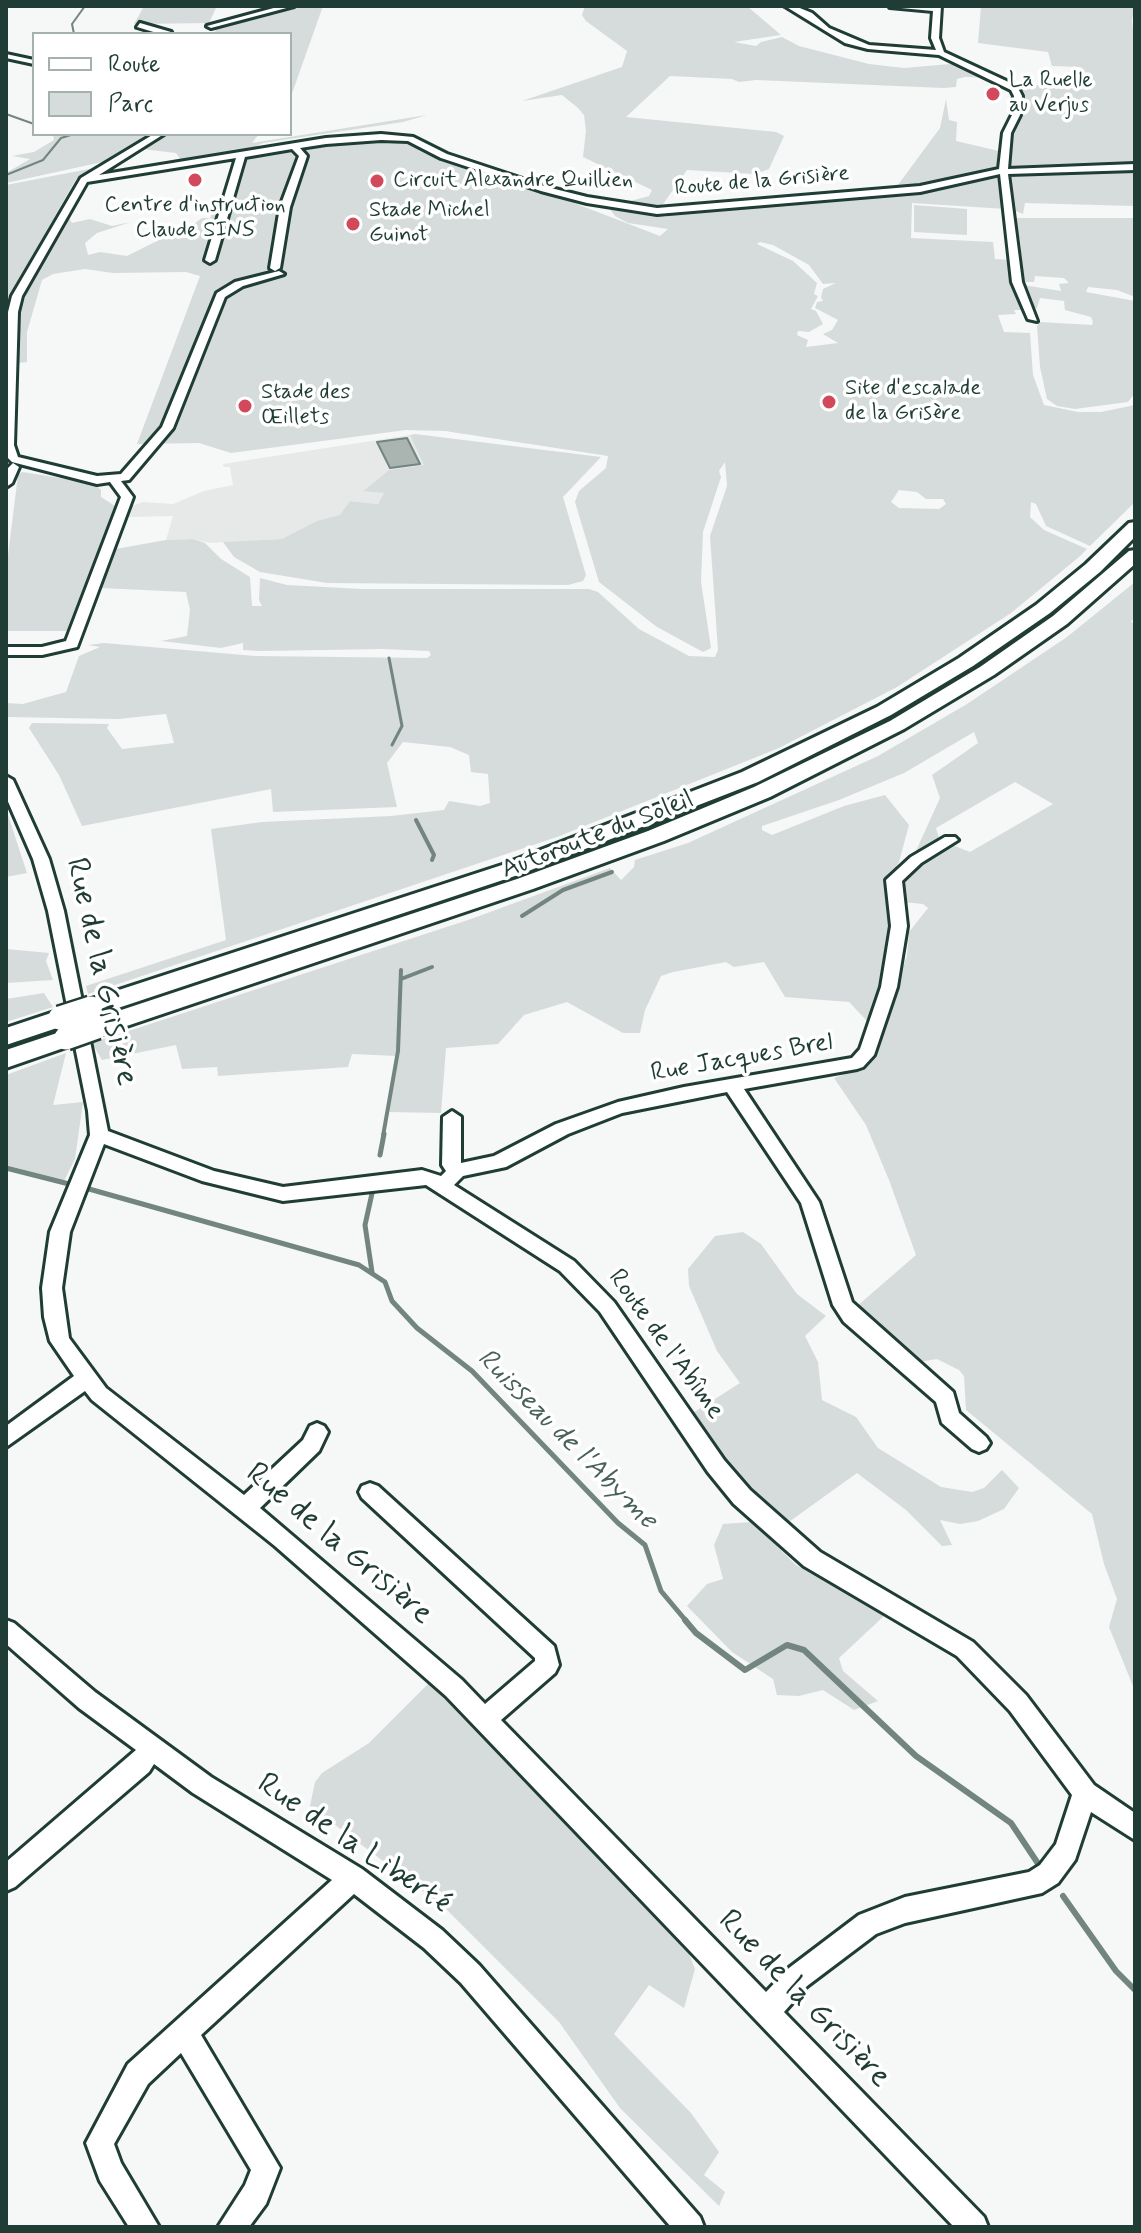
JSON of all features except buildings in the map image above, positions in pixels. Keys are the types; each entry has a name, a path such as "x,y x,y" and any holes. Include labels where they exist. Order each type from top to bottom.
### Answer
{"highway":[{"name":"Autoroute du Soleil","path":"6,1059 63,1028 568,849 750,777 884,711 966,662 1054,600 1135,527"},
{"name":"Autoroute du Soleil","path":"94,1017 525,884 656,836 762,792 885,731 987,671 1060,620 1135,555"},
{"name":"Autoroute du Soleil","path":"6,1037 63,1028"}],"street":[{"path":"210,30 290,6"},
{"path":"789,6 809,15 826,30 848,41 868,47 941,53 1014,88 1017,105 1007,133 1004,172 1017,282 1033,319"},
{"path":"894,7 936,8 935,38 941,53"},
{"path":"210,30 216,16"},
{"path":"140,25 162,32"},
{"path":"6,56 32,62"},
{"path":"6,483 10,459 13,312 17,296 84,180 155,136"},
{"name":"Route de la Grisière","path":"295,147 345,138 402,138 495,175 587,200 657,211 920,189 969,175 1135,167"},
{"path":"10,459 85,478 114,480 130,473 167,428 221,295 282,268 285,207 303,156 295,147 84,180"},
{"path":"210,260 241,157"},
{"path":"6,651 42,651 72,644 127,497 114,480"},
{"name":"Rue de la Grisière","path":"6,780 41,859 56,911 97,1111 99,1135 60,1232 52,1288 60,1341 99,1394 244,1509 454,1688 974,2227"},
{"name":"Rue Jacques Brel","path":"450,1178 510,1158 562,1129 618,1108 732,1085 852,1066 868,1051 889,987 899,926 894,880 916,860 950,840"},
{"path":"732,1085 810,1202 843,1305 851,1316 946,1398 949,1417 979,1443"},
{"path":"450,1178 452,1117"},
{"name":"Route de l'Abîme","path":"99,1135 209,1176 263,1191 318,1191 422,1177 450,1178 588,1285 661,1382 716,1466 742,1497 812,1559 965,1649 1018,1703 1085,1793 1135,1828"},
{"path":"6,1438 86,1379"},
{"path":"244,1509 312,1445 317,1432"},
{"path":"370,1492 546,1653 547,1665 484,1720"},
{"name":"Rue de la Liberté","path":"6,1630 87,1700 202,1785 353,1878 433,1939 470,1974 690,2227"},
{"path":"6,1878 140,1764 152,1747"},
{"path":"766,2012 798,1977 868,1924 905,1910 1033,1884 1049,1874 1066,1851 1085,1793"},
{"path":"145,2227 110,2171 100,2143 138,2074 353,1878"},
{"path":"186,2032 197,2057 266,2168 256,2194 232,2227"}],"shaded area":[{"path":"410,435 425,465 389,470 364,490 384,493 378,504 350,501 341,515 282,539 210,543 193,539 166,540 173,516 129,517 130,507 143,502 173,504 204,491 233,485 230,467 223,464"},
{"path":"407,438 420,464 390,468 377,442"}],"green space":[{"path":"144,6 217,6 209,23 134,24"},
{"path":"296,6 323,6 292,93 292,32 215,32 218,26"},
{"path":"585,6 747,6 781,35 734,42 756,46 782,37 799,46 869,64 904,68 962,63 992,78 965,77 957,79 956,87 944,88 756,80 739,82 670,76 626,117 776,132 784,136 769,169 755,174 687,170 661,207 623,203 649,196 652,190 583,157 586,131 584,115 578,108 562,95 522,101 622,67 627,51 586,21 582,15"},
{"path":"981,6 1135,6 1132,20 1135,51 1134,162 1124,167 1037,170 1010,166 1013,132 1024,109 1020,86 1077,83 1081,67 1052,66 1048,52 978,43"},
{"path":"946,99 949,120 957,122 956,141 999,151 999,168 935,185 895,189 940,128"},
{"path":"427,115 403,122 263,143 257,146 258,152 183,163 176,153 142,149 161,136 257,136 252,143"},
{"path":"53,136 147,136 142,144 107,161 6,183 6,173 30,159 12,156 34,152 54,140"},
{"path":"402,137 660,236 668,229 628,223 615,216 609,208 666,217 670,213 918,192 999,173 1006,209 912,203 911,238 993,242 995,259 1011,260 1026,310 998,315 1004,332 1030,333 1033,375 1044,405 1078,412 1101,412 1135,405 1135,502 1090,546 1046,526 1036,504 1031,502 1030,517 1044,530 1087,549 1011,613 897,687 779,748 557,837 88,994 86,986 226,940 211,829 262,822 391,816 444,810 449,801 480,806 490,803 488,774 471,772 469,755 450,747 403,742 387,763 397,807 273,812 271,789 82,826 59,775 29,728 32,723 109,724 107,728 122,749 174,743 166,714 118,719 6,717 6,703 23,704 66,692 79,656 100,647 88,645 104,643 255,656 427,658 431,655 429,651 383,649 259,651 243,650 243,643 221,648 161,641 187,636 190,610 186,592 101,588 116,549 166,540 193,539 205,543 221,559 250,577 252,606 262,606 259,600 260,578 287,585 362,589 589,589 598,592 639,629 689,656 715,657 718,650 710,536 727,486 725,462 719,471 721,477 703,532 701,582 711,648 703,652 657,627 599,582 575,502 579,491 606,468 608,456 445,431 406,430 231,453 199,443 137,444 200,276 186,272 113,273 85,269 53,274 42,280 27,332 27,362 18,363 21,311 27,292 69,218 72,223 90,219 112,226 131,222 97,233 85,243 88,255 100,252 127,256 161,239 154,237 155,231 183,232 202,218 210,218 224,189 231,184 216,233 245,157","holes":["757,244 773,245 809,265 823,284 836,283 823,289 823,301 817,302 815,308 838,320 832,330 823,334 838,343 806,347 808,340 797,335 798,331 809,332 823,324 816,311 811,309 818,296 814,294 817,283 793,261","899,490 917,492 926,499 943,499 946,504 939,509 899,508 891,502"]},
{"path":"89,169 92,171 76,179 6,302 6,185"},
{"path":"1135,172 1135,206 1025,203 1023,214 1015,211 1010,175"},
{"path":"914,205 967,209 967,235 914,232"},
{"path":"1013,218 1135,218 1135,297 1117,290 1088,287 1086,292 1135,301 1135,393 1128,402 1075,409 1057,406 1047,399 1040,367 1037,326 1040,322 1092,325 1093,322 1091,317 1065,310 1064,301 1040,298 1037,308 1034,308 1023,285 1061,291 1059,284 1069,283 1064,278 1035,276 1034,282 1021,282 1020,239 1015,237"},
{"path":"410,435 601,457 563,497 586,575 583,581 568,585 327,583 260,572 234,557 223,542 282,539 317,521 340,515 350,501 378,504 384,493 363,491 389,470 424,465"},
{"path":"22,472 93,483 101,490 101,497 115,506 70,631 6,631 6,571 18,475"},
{"path":"1135,582 1135,616 1131,622 1135,624 1135,1691 1109,1627 1117,1599 1104,1564 1092,1514 966,1410 964,1376 959,1370 937,1359 919,1362 856,1307 916,1255 866,1125 834,1078 862,1068 879,1034 907,956 909,932 928,908 923,904 903,902 902,884 915,866 935,853 952,845 970,852 1053,804 1015,782 936,828 939,838 915,853 940,798 932,775 978,743 974,732 904,773 839,800 762,826 762,830 772,835 844,806 885,795 909,825 899,862 891,876 889,943 884,951 880,990 870,1024 849,1002 785,997 764,962 734,967 726,962 673,972 661,976 645,1010 640,1033 623,1033 567,1002 524,1015 498,1044 446,1048 441,1113 389,1112 397,1056 352,1054 348,1067 218,1076 217,1067 182,1069 176,1045 102,1060 92,1043 471,919 610,868 621,880 634,867 635,860 688,843 878,756 967,704 1067,637"},
{"path":"6,809 27,873 6,877"},
{"path":"6,949 49,953 46,961 53,980 6,983"},
{"path":"44,993 53,1007 6,1022 6,999"},
{"path":"66,1053 53,1105 83,1102 75,1159 64,1181 6,1165 6,1075"},
{"path":"743,1232 761,1244 797,1294 826,1316 805,1336 818,1362 822,1400 856,1417 878,1448 941,1487 972,1492 984,1488 1002,1470 1019,1488 1004,1509 978,1521 960,1524 940,1520 952,1545 942,1546 906,1510 857,1473 786,1524 747,1492 693,1413 740,1383 717,1351 689,1286 688,1269 715,1236"},
{"path":"752,1522 796,1565 885,1615 839,1658 843,1671 878,1701 854,1710 823,1690 799,1696 777,1695 773,1679 732,1652 687,1606 707,1584 723,1579 714,1545 723,1524"},
{"path":"430,1682 683,1938 695,1969 684,2008 649,1985 614,2034 691,2113 719,2152 704,2175 725,2192 719,2206 620,2108 559,2022 444,1907 310,1806 315,1782 322,1773 369,1743"}],"waterway":[{"path":"74,32 72,24 85,6"},
{"path":"6,114 32,123"},
{"path":"6,175 43,160 61,138 68,136"},
{"path":"389,658 402,726 392,745"},
{"path":"416,820 434,855 432,860"},
{"path":"522,916 563,890 612,872"},
{"path":"401,979 432,967"},
{"path":"383,1136 398,1051 401,970"},
{"path":"380,1155 384,1134"},
{"name":"Ruisseau de l'Abyme","path":"6,1168 73,1185"},
{"name":"Ruisseau de l'Abyme","path":"82,1187 359,1265 385,1282 392,1301 417,1328 472,1371 618,1523 645,1545 661,1591 687,1622"},
{"path":"372,1272 365,1225 373,1189"},
{"name":"Ruisseau de l'Abyme","path":"685,1620 696,1633 745,1670 787,1645 804,1650 916,1756 1011,1823 1041,1868"},
{"name":"Ruisseau de l'Abyme","path":"1063,1896 1116,1971 1135,1990"}],"place":[{"name":"La Ruelle au Verjus","path":"993,94"},
{"name":"Centre d'instruction Claude SINS","path":"195,180"},
{"name":"Circuit Alexandre Quillien","path":"377,181"},
{"name":"Stade Michel Guinot","path":"353,224"},
{"name":"Site d'escalade de la Grisère","path":"829,402"},
{"name":"Stade des Œillets","path":"245,406"}]}
